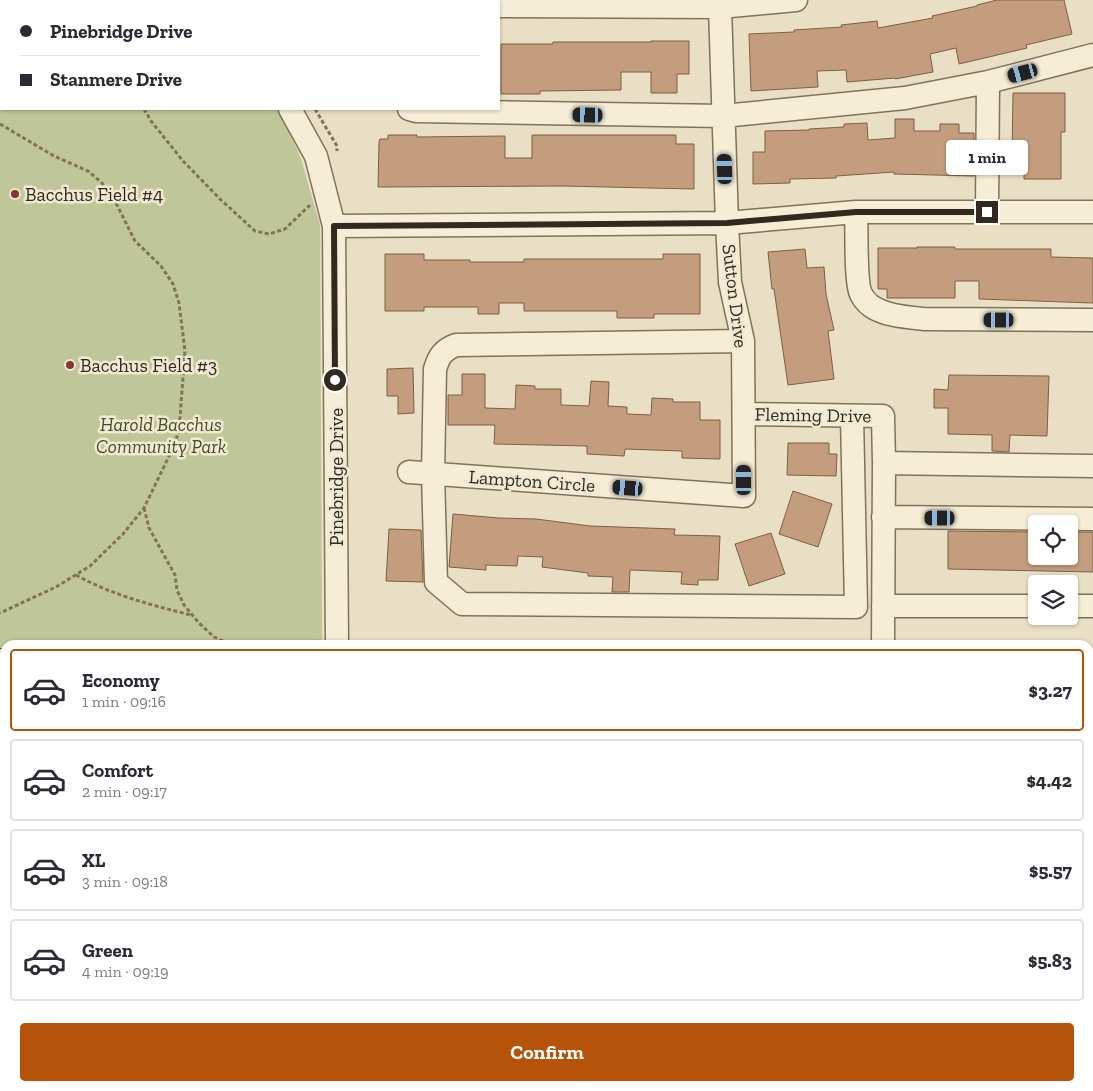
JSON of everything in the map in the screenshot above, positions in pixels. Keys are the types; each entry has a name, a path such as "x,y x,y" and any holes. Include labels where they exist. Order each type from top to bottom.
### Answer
{"street":[{"path":"500,6 720,7 796,0"},
{"name":"Sutton Drive","path":"720,7 730,282 743,341 744,496"},
{"path":"413,110 723,116 905,98 988,82 1093,54"},
{"path":"987,212 988,82"},
{"name":"Pinebridge Drive","path":"291,110 316,156 334,226 337,640"},
{"path":"856,212 860,293 870,305 882,311 899,316 924,319 1093,320"},
{"path":"334,226 727,223 856,212 1093,212"},
{"path":"743,341 456,345 445,349 438,357 434,369 433,474 436,582 462,604 856,607 852,416"},
{"name":"Fleming Drive","path":"744,414 883,416 884,463"},
{"path":"883,640 884,463 1093,466"},
{"name":"Lampton Circle","path":"409,472 744,496"},
{"path":"883,517 1093,519"},
{"path":"883,606 1028,606"},
{"path":"1078,606 1093,606"}],"path":[{"path":"144,110 150,121 183,161 220,200 255,231 269,234 285,229 308,206 327,198"},
{"path":"316,110 337,146 337,152"},
{"path":"0,124 54,156 88,171 102,183 113,197 135,241 161,266 173,284 179,303 185,351 179,431 144,508 123,534 90,566 56,587 0,613"},
{"path":"144,508 149,528 174,575 177,590 184,605 214,637 221,640"},
{"path":"76,575 96,586 147,604 192,615"}],"green space":[{"name":"Harold Bacchus Community Park","path":"0,110 279,110 301,159 320,225 322,640 0,640"}],"building":[{"path":"997,0 1064,0 1072,34 1026,45 1027,48 959,64 956,48 930,54 933,72 895,79 847,82 846,70 817,71 818,87 751,91 749,34 794,32 794,30 842,27 841,25 877,21 878,28 933,18 932,16"},
{"path":"689,41 689,74 677,74 677,93 651,93 651,72 621,72 621,90 540,91 540,94 501,94 501,44"},
{"path":"1013,93 1065,93 1065,132 1061,132 1061,179 1024,179 1024,159 1012,159"},
{"path":"895,119 914,119 914,131 940,131 940,124 959,124 959,133 974,133 974,176 894,174 894,172 836,176 836,178 790,179 790,183 753,184 753,152 765,152 765,131 809,130 844,127 844,124 867,123 868,140 895,138"},
{"path":"388,135 417,135 417,137 505,136 505,158 532,158 532,135 676,135 676,144 694,144 694,189 563,186 378,187 379,142 380,139 388,139"},
{"path":"878,248 1051,249 1051,257 1093,258 1093,303 979,299 979,281 955,281 955,298 887,298 887,289 878,289"},
{"path":"805,249 807,268 824,267 826,294 834,330 828,331 834,379 788,385 774,289 772,289 768,252"},
{"path":"385,254 424,254 424,260 524,262 524,259 663,259 663,254 700,254 700,314 654,314 654,318 617,318 617,311 524,311 524,303 499,303 499,314 478,314 478,307 424,307 424,311 385,311"},
{"path":"413,368 414,413 398,414 398,396 387,396 387,369"},
{"path":"462,374 485,374 485,408 515,409 516,385 535,386 535,389 561,389 561,405 589,406 591,381 609,382 608,406 627,407 627,414 651,415 652,398 673,399 673,402 700,402 700,420 720,420 720,459 682,458 682,451 625,449 624,456 587,454 587,446 494,444 495,425 448,425 448,395 462,395"},
{"path":"949,375 1049,376 1047,436 1010,435 1009,452 992,451 992,435 948,434 948,408 934,408 934,389 948,390"},
{"path":"788,443 829,443 829,454 837,454 836,476 787,475"},
{"path":"793,491 832,504 818,547 779,534"},
{"path":"453,514 536,519 590,526 675,529 674,535 720,536 718,580 698,580 698,585 681,584 682,572 630,570 629,592 612,592 613,577 588,576 588,573 542,567 543,557 518,556 517,566 486,565 486,570 449,567"},
{"path":"389,529 421,530 423,582 386,581"},
{"path":"948,531 1028,532 1028,565 1078,565 1078,532 1093,532 1093,572 948,569"},
{"path":"771,533 785,574 749,586 735,544"}],"place":[{"name":"Bacchus Field #4","path":"15,194"},
{"name":"Bacchus Field #3","path":"70,365"}],"route":[{"path":"335,380 334,226 727,223 856,212 987,212"}]}
